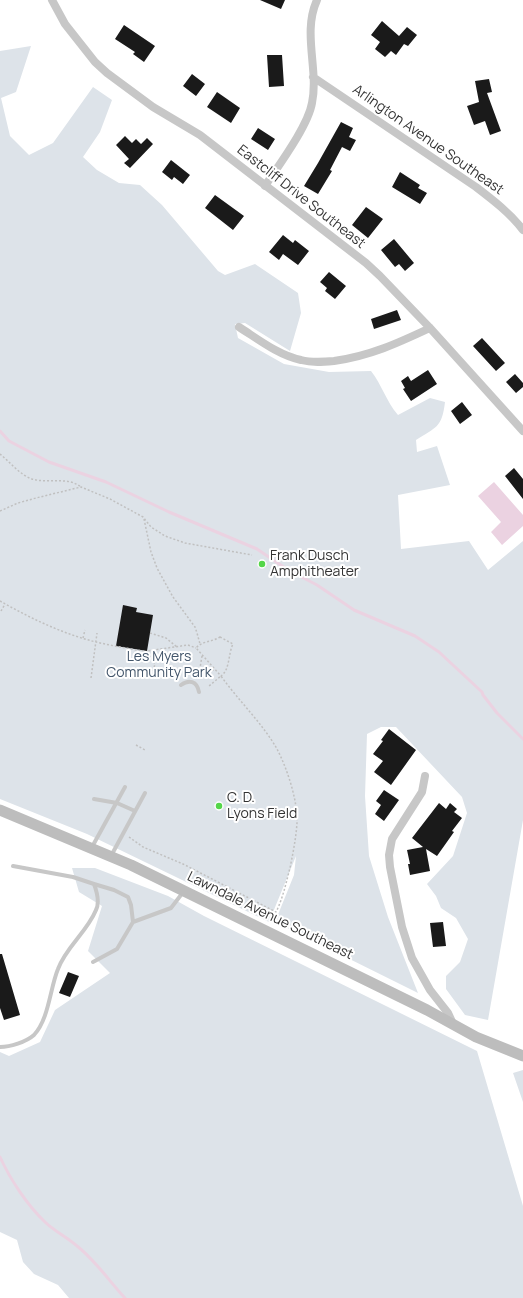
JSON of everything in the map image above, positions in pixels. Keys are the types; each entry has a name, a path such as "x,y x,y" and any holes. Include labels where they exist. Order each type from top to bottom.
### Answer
{"street":[{"name":"Eastcliff Drive Southeast","path":"52,0 65,24 95,62 107,74 153,106 200,135 366,263 430,328 523,431"},
{"path":"266,186 298,136 310,113 313,97 311,18 317,0"},
{"name":"Arlington Avenue Southeast","path":"313,77 476,187 500,205 516,220 523,230"},
{"path":"239,327 274,350 300,360 312,362 350,359 372,353 390,347 430,328"},
{"path":"425,776 422,792 392,839 389,855 390,867 402,927 412,958 430,990 448,1013 453,1024"},
{"name":"Lawndale Avenue Southeast","path":"0,810 111,856 427,1010 476,1037 523,1056"}],"lane":[{"path":"181,686 190,681 198,686 199,692"},
{"path":"92,848 125,787"},
{"path":"111,856 145,793"},
{"path":"94,799 117,803 135,811"},
{"path":"13,866 73,877 128,896 131,905 133,922 117,949 94,962"},
{"path":"0,1047 7,1047 23,1041 33,1035 41,1025 58,968 69,949 97,909 98,892 94,884"},
{"path":"133,922 170,908 184,891"}],"path":[{"path":"0,454 24,475 32,479 69,481 110,499 143,517 151,527 164,536 208,548 252,555"},
{"path":"0,511 18,503 81,487"},
{"path":"143,517 151,552 157,568 173,597 195,627 200,644"},
{"path":"0,601 34,619 83,638 148,652 155,664 153,671"},
{"path":"2,611 5,604"},
{"path":"83,638 85,630"},
{"path":"91,678 97,633"},
{"path":"150,633 166,638 177,647"},
{"path":"196,648 200,644 220,637 233,644 230,650 226,670 209,686"},
{"path":"127,835 143,847 183,864 276,912 281,901 294,848 297,821 295,803 289,781 277,749 221,676 196,648 188,645 146,651 148,652"},
{"path":"202,655 199,674 207,670 215,670"},
{"path":"136,745 145,750"}],"green space":[{"name":"Les Myers Community Park","path":"31,46 16,92 1,98 10,136 29,155 53,143 93,87 112,100 100,132 83,157 97,170 119,183 140,185 162,205 218,271 225,275 255,264 298,293 301,313 290,351 245,323 235,324 238,338 284,364 329,372 371,371 398,415 430,398 445,402 442,417 437,426 416,440 417,452 437,446 450,485 398,495 401,549 469,541 488,570 523,541 523,820 488,1020 465,1015 446,989 446,976 460,962 468,939 456,918 441,908 436,896 427,884 453,856 467,813 462,797 396,727 381,727 367,734 365,796 369,856 388,917 418,993 275,922 294,875 296,856 269,922 87,834 0,799 0,51"},
{"path":"72,868 95,868 168,896 204,916 477,1051 523,1206 523,1298 69,1298 58,1285 34,1274 23,1262 17,1240 0,1232 0,1052 9,1056 40,1042 55,1010 110,973 88,951 102,906 79,892"},
{"path":"523,1070 523,1102 513,1073"}],"shaded area":[{"path":"494,482 523,515 523,526 502,545 491,532 501,522 478,496"}],"building":[{"path":"260,0 285,0 281,9"},
{"path":"382,21 399,36 407,27 417,35 408,46 404,44 396,55 391,51 385,57 375,49 380,42 371,35"},
{"path":"124,25 155,46 144,62 133,54 135,52 115,39"},
{"path":"267,55 282,55 284,86 269,87"},
{"path":"192,74 205,84 196,96 183,86"},
{"path":"489,79 492,92 487,93 501,131 490,135 485,121 474,125 467,106 479,102 475,81"},
{"path":"217,92 240,108 231,123 207,107"},
{"path":"341,122 353,128 349,137 356,140 350,151 342,147 330,170 332,171 318,194 304,186"},
{"path":"258,128 275,139 268,150 251,139"},
{"path":"125,136 132,143 136,139 141,144 147,138 153,144 130,168 124,163 129,159 116,145"},
{"path":"171,160 190,175 183,184 174,177 172,180 162,172"},
{"path":"400,172 420,185 418,188 427,193 420,204 392,187"},
{"path":"215,195 244,216 233,230 205,208"},
{"path":"366,207 383,219 368,238 352,225"},
{"path":"283,235 293,243 295,240 309,251 298,265 283,254 279,260 269,252"},
{"path":"394,239 414,263 405,271 399,264 395,267 381,250"},
{"path":"329,272 346,286 335,299 325,291 327,288 320,282"},
{"path":"397,310 401,320 374,329 371,319"},
{"path":"482,338 505,363 496,371 473,346"},
{"path":"428,370 437,384 411,401 403,389 405,388 401,381 408,376 411,381"},
{"path":"515,374 523,383 523,387 516,393 506,382"},
{"path":"462,402 472,415 460,424 451,411"},
{"path":"514,468 523,479 523,499 505,476"},
{"path":"123,605 137,608 136,612 153,615 147,651 116,646"},
{"path":"389,729 416,750 391,785 374,772 383,761 373,754 383,741 381,740"},
{"path":"384,790 399,800 384,821 375,814 381,805 376,801"},
{"path":"439,803 446,809 450,803 457,809 454,812 462,818 452,831 454,832 437,856 426,849 430,871 410,875 408,864 410,864 407,850 423,847 412,838"},
{"path":"443,922 446,946 433,947 430,923"},
{"path":"0,954 2,954 20,1015 4,1020 0,1008"},
{"path":"68,972 79,976 70,997 59,993"}],"waterway":[{"path":"0,431 9,441 49,462 106,482 169,512 257,549 288,570 317,585 354,610 415,636 439,652 482,692 497,713 523,739"},
{"path":"0,1157 20,1191 38,1215 84,1252 125,1298"}],"place":[{"name":"Frank Dusch Amphitheater","path":"262,564"},
{"name":"C. D. Lyons Field","path":"219,806"}]}
